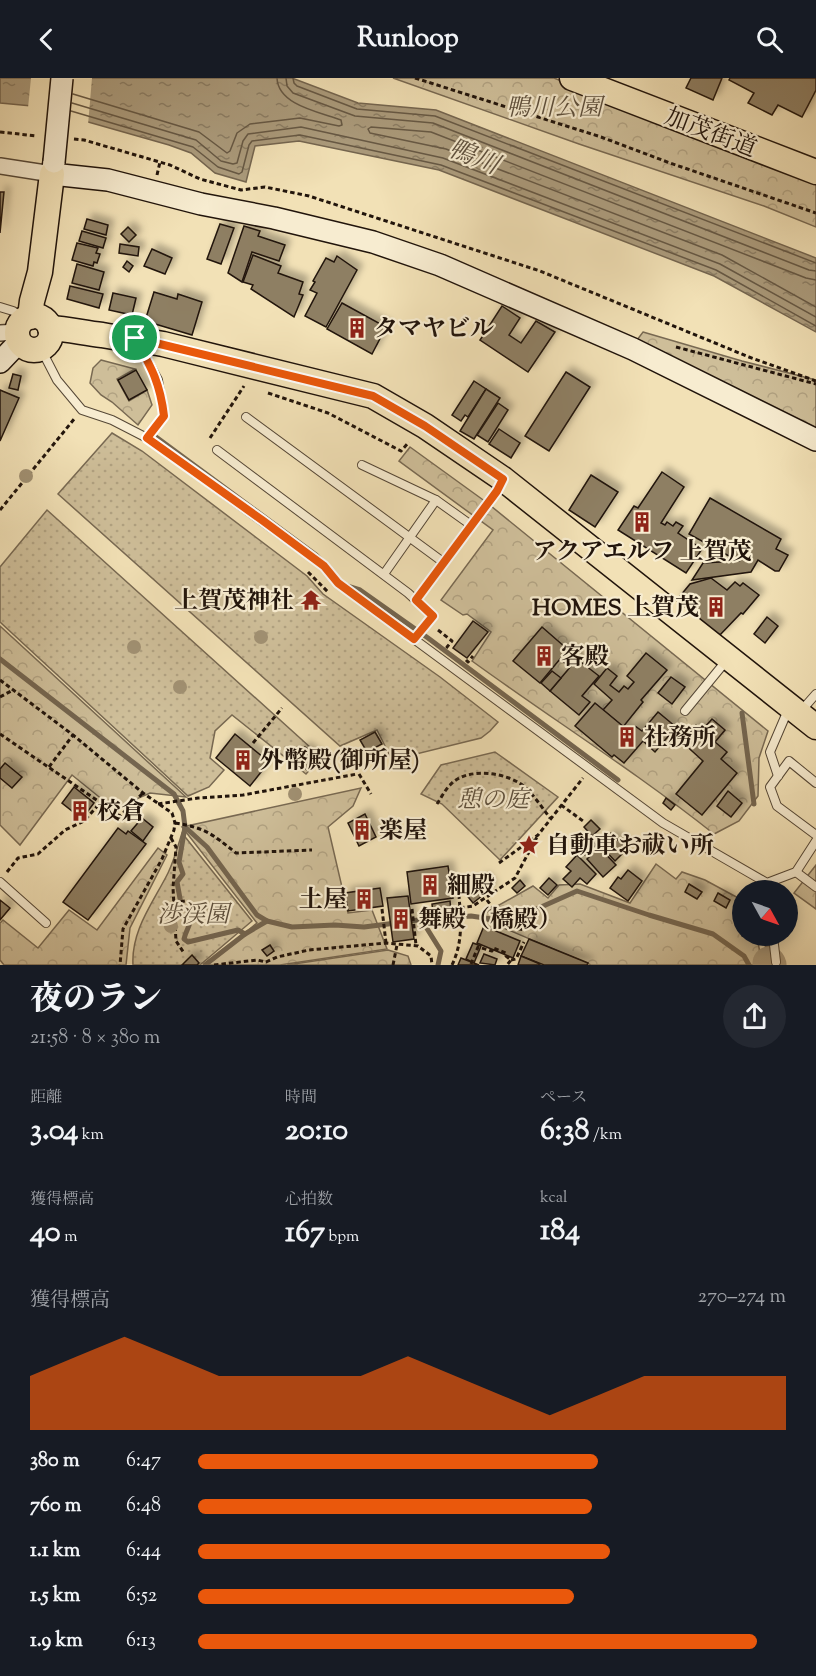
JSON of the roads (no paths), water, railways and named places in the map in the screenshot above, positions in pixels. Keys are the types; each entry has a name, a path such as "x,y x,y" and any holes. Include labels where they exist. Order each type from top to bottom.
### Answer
{"main road":[{"name":"加茂街道","path":"572,78 816,172"},
{"path":"53,168 40,272 32,301 30,331 81,331 102,336 135,338 373,396 425,426 503,479 802,715"}],"street":[{"path":"53,168 62,78"},
{"path":"0,166 53,168 373,242 440,265 645,354 816,440"},
{"path":"0,362 30,331"}],"lane":[{"path":"0,307 13,311 30,331 57,380 82,410 112,420 147,438 324,566 338,583 663,823 757,880"},
{"path":"135,338 158,380 162,398 164,416 147,438"},
{"path":"246,417 443,562"},
{"path":"217,450 384,574 433,616 414,639"},
{"path":"362,465 436,500 471,525 416,600"},
{"path":"384,574 436,500"},
{"path":"685,711 729,657"},
{"path":"778,776 770,752 802,715 816,694"},
{"path":"816,783 789,761 770,787 777,806 816,836"},
{"path":"781,880 796,872 816,841"},
{"path":"796,872 816,887"},
{"path":"0,882 46,924"},
{"path":"774,946 776,962"}],"water":[{"name":"鴨川","path":"0,78 292,78 358,103 436,110 816,258 816,332 714,276 439,170 299,141 255,146 246,182 215,173 191,153 169,145 32,106 0,103"}],"waterway":[{"path":"156,437 324,563"},
{"path":"344,585 360,590 428,638 618,780"},
{"path":"0,659 174,794 183,811 185,827 207,847 257,915 267,921 292,927 335,925 364,927 396,923"},
{"path":"742,713 754,804"},
{"path":"185,827 179,862 183,874 177,882 181,904 191,916 184,939 188,942 238,930 245,934 267,921"},
{"path":"406,921 471,916 512,920 577,891 713,934 744,956 749,965"},
{"path":"421,919 441,951 438,965"},
{"path":"205,965 245,934"},
{"path":"767,946 769,963"}],"place":[{"name":"タマヤビル","path":"357,328"},
{"name":"アクアエルフ 上賀茂","path":"642,522"},
{"name":"上賀茂神社","path":"311,600"},
{"name":"HOMES 上賀茂","path":"716,607"},
{"name":"客殿","path":"544,656"},
{"name":"社務所","path":"627,737"},
{"name":"外幣殿(御所屋)","path":"243,760"},
{"name":"校倉","path":"80,811"},
{"name":"楽屋","path":"362,830"},
{"name":"自動車お祓い所","path":"529,845"},
{"name":"細殿","path":"430,885"},
{"name":"土屋","path":"364,899"},
{"name":"舞殿（橋殿）","path":"401,919"}],"park label":[{"name":"鴨川公園","path":"554,107"},
{"name":"憩の庭","path":"493,799"},
{"name":"渉渓園","path":"193,914"}]}
